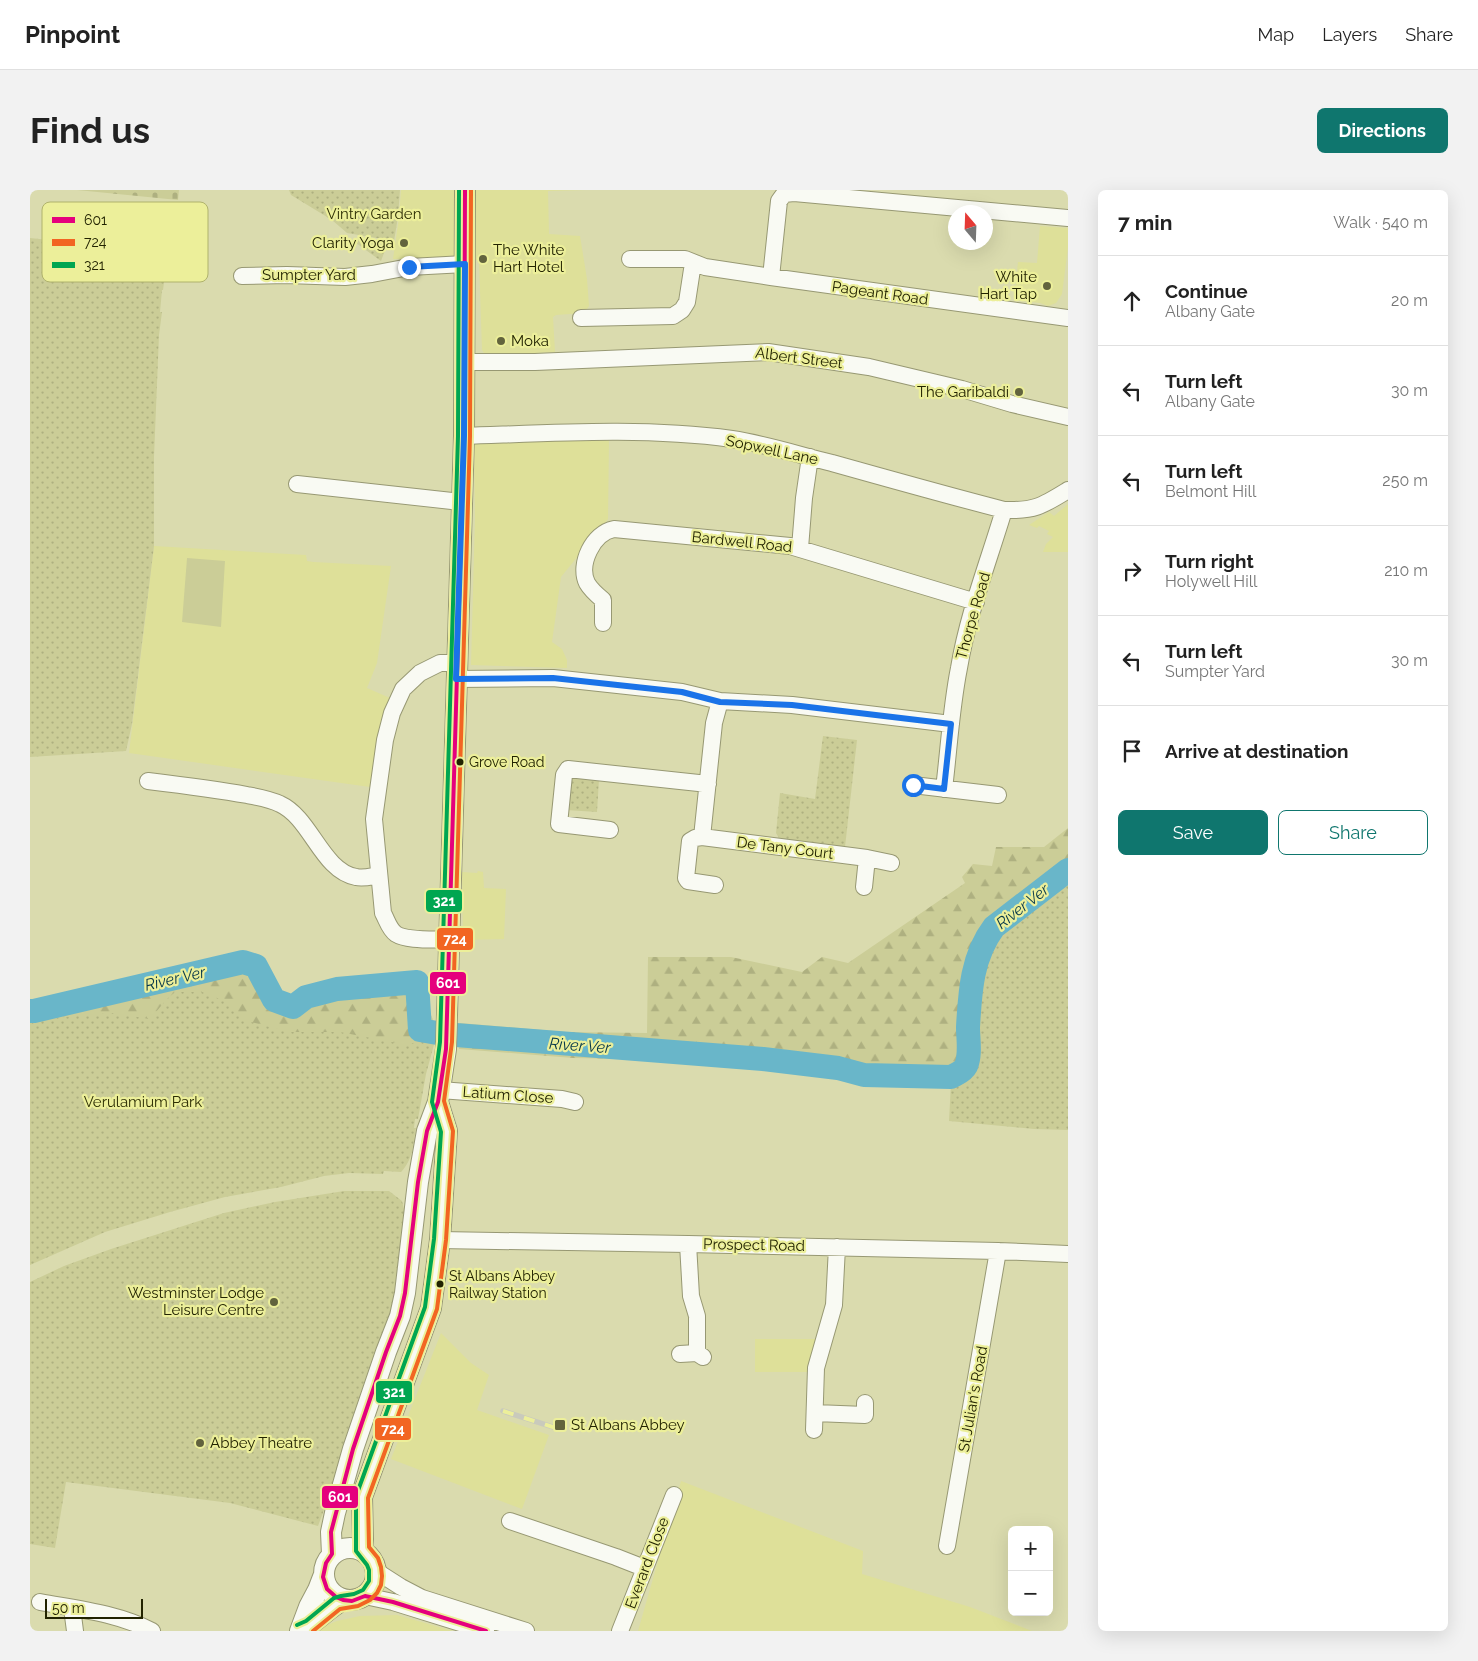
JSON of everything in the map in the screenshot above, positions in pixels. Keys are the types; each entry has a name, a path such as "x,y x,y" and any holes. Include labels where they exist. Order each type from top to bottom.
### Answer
{"main road":[{"path":"332,1554 331,1532 335,1513 356,1440 400,1316 413,1236 418,1182 428,1131 439,1096 447,1035 464,436 465,190"},
{"path":"362,1550 362,1497 431,1308 440,1240 446,1131 439,1096"},
{"path":"413,1236 440,1240"},
{"path":"300,1631 323,1577 326,1563 332,1554 346,1548 362,1550 371,1558 376,1571 374,1586 366,1596 357,1600 343,1600 336,1597 327,1589 323,1577"},
{"path":"300,1631 343,1600"}],"street":[{"path":"771,277 779,201 784,194 794,193 1068,218"},
{"name":"Pageant Road","path":"630,259 685,259 705,267 1068,318"},
{"path":"581,318 673,316 682,310 687,302 693,263"},
{"name":"Sumpter Yard","path":"242,276 345,277 409,267 465,264"},
{"name":"Albert Street","path":"464,362 535,362 768,352 869,368 962,389 1068,418"},
{"name":"Sopwell Lane","path":"464,436 580,431 662,432 732,439 810,457 1004,510 1023,510 1043,506 1068,490"},
{"path":"800,548 810,457"},
{"path":"297,484 461,502"},
{"name":"Thorpe Road","path":"944,789 959,667 968,625 1004,510"},
{"name":"Bardwell Road","path":"603,623 603,600 594,593 587,583 584,572 585,563 592,546 600,535 607,530 614,529 800,548 976,602"},
{"path":"449,940 404,937 390,927 383,913 374,819 385,740 392,713 403,689 420,673 440,663 457,671 553,678 682,692 720,702 792,705 951,724"},
{"path":"715,885 688,881 686,878 690,842 695,838 702,837 714,723 720,702"},
{"path":"610,830 559,824 564,775 563,765 708,784"},
{"path":"148,781 233,792 266,798 281,804 293,812 310,832 322,852 349,876 359,878 379,875"},
{"path":"913,785 998,795"},
{"name":"De Tany Court","path":"702,837 891,862"},
{"path":"864,887 868,858"},
{"name":"Latium Close","path":"439,1096 562,1099 575,1102"},
{"name":"Prospect Road","path":"440,1240 688,1244 1068,1254"},
{"path":"688,1244 690,1296 696,1316 693,1354"},
{"path":"814,1430 816,1368 834,1305 837,1248"},
{"name":"St Julian's Road","path":"947,1546 998,1251"},
{"path":"814,1413 865,1415 865,1403"},
{"name":"Everard Close","path":"620,1631 674,1495"},
{"path":"508,1522 543,1537 616,1557 644,1568"},
{"path":"376,1571 422,1598 526,1631"},
{"path":"366,1596 393,1602 486,1631"},
{"path":"40,1602 105,1614 133,1622 152,1631"},
{"path":"72,1608 75,1631"}],"shaded area":[{"path":"401,190 586,190 548,191 549,234 580,236 589,306 584,313 556,315 553,317 555,352 484,353 482,350 479,260 393,259"},
{"path":"1040,226 1068,228 1068,247 1062,294 1056,303 1048,306 1040,303 1014,300 1018,262 1037,263"},
{"path":"609,438 608,519 561,577 552,642 562,649 567,660 567,668 471,665 475,518 474,444 479,440"},
{"path":"1068,504 1068,552 1043,552 1046,544 1053,537 1047,534 1049,531 1039,526 1037,528 1029,525 1049,512 1054,516"},
{"path":"154,546 306,555 307,561 313,562 391,566 377,663 367,688 390,698 370,787 129,753"},
{"path":"478,871 483,872 484,888 506,889 504,939 463,940 462,872 477,873"},
{"path":"441,1333 471,1363 489,1375 477,1410 549,1435 522,1509 391,1459"},
{"path":"755,1339 818,1339 811,1372 755,1372"},
{"path":"681,1481 863,1551 862,1574 970,1607 1032,1631 638,1631"},
{"path":"397,1615 453,1631 320,1631 323,1627 337,1621 360,1616"}],"green space":[{"path":"77,190 179,190 178,200"},
{"name":"Vintry Garden","path":"289,190 400,190 394,241 347,233 332,220 291,195"},
{"path":"30,238 42,239 42,282 164,282 160,312 162,312 159,335 154,457 154,546 132,724 126,751 30,757"},
{"path":"358,239 387,245 381,261 356,243"},
{"path":"187,558 225,561 221,627 182,622"},
{"path":"823,736 857,740 845,847 780,840 776,833 780,793 815,799"},
{"path":"568,777 599,779 597,812 566,810"},
{"path":"1068,828 1068,875 1011,917 986,944 976,975 973,998 970,1030 971,1065 965,1073 951,1083 854,1080 827,1072 792,1070 772,1066 682,1060 573,1058 459,1049 460,1023 566,1032 647,1033 648,957 731,957 802,972 822,957 848,963 965,883 962,877 973,864 992,866 996,847 1044,847"},
{"path":"1068,875 1068,1130 1034,1129 949,1121 951,1083 965,1073 971,1065 970,1030 973,998 976,975 986,944 1011,917"},
{"name":"Verulamium Park","path":"243,962 256,966 274,1000 293,1007 306,997 337,989 417,982 436,1027 435,1041 426,1074 418,1119 415,1119 414,1128 416,1128 412,1152 405,1167 401,1172 384,1171 383,1174 349,1173 324,1176 281,1187 225,1197 105,1232 30,1265 30,1011"},
{"path":"243,962 256,966 274,1000 293,1007 306,997 337,989 417,982 436,1027 435,1036 407,1045 340,1032 289,1032 251,1022 235,1013 227,1002 202,992 175,992 150,1019 112,1013 30,1020 30,1011"},
{"path":"344,1191 389,1191 402,1201 405,1213 398,1296 345,1443 318,1526 230,1503 66,1482 55,1548 30,1544 30,1282 64,1266 111,1249 224,1213 275,1202"}],"waterway":[{"name":"River Ver","path":"30,1011 243,962 256,966 274,1000 293,1007 306,997 337,989 417,982 420,1030 443,1034 763,1059 838,1068 864,1075 951,1077 963,1070 968,1061 971,987 977,962 987,938 994,927 1068,870"}],"railway":[{"path":"503,1411 559,1429"}],"transit line":[{"name":"321","path":"297,1625 306,1621 334,1598 363,1590 369,1581 367,1565 356,1551 356,1496 425,1307 434,1239 441,1132 432,1102 440,1042 458,436 459,190"},
{"name":"601","path":"465,190 464,436 446,1049 438,1102 427,1131 418,1182 405,1293 400,1316 353,1449 331,1532 332,1554 326,1563 323,1577 327,1589 343,1600 352,1601 365,1596 393,1602 486,1631"},
{"name":"724","path":"313,1631 340,1609 358,1606 370,1600 377,1593 381,1585 381,1567 378,1558 369,1547 368,1498 437,1309 446,1240 453,1131 444,1101 452,1042 470,436 471,190"}],"place":[{"name":"Clarity Yoga","path":"404,243"},
{"name":"The White Hart Hotel","path":"483,259"},
{"name":"White Hart Tap","path":"1047,286"},
{"name":"Moka","path":"501,341"},
{"name":"The Garibaldi","path":"1019,392"},
{"name":"Grove Road","path":"460,762"},
{"name":"St Albans Abbey Railway Station","path":"440,1284"},
{"name":"Westminster Lodge Leisure Centre","path":"274,1302"},
{"name":"St Albans Abbey","path":"560,1425"},
{"name":"Abbey Theatre","path":"200,1443"}],"route":[{"path":"409,267 465,264 464,436 456,679 553,678 682,692 720,702 792,705 951,724 944,789 913,785"}]}
